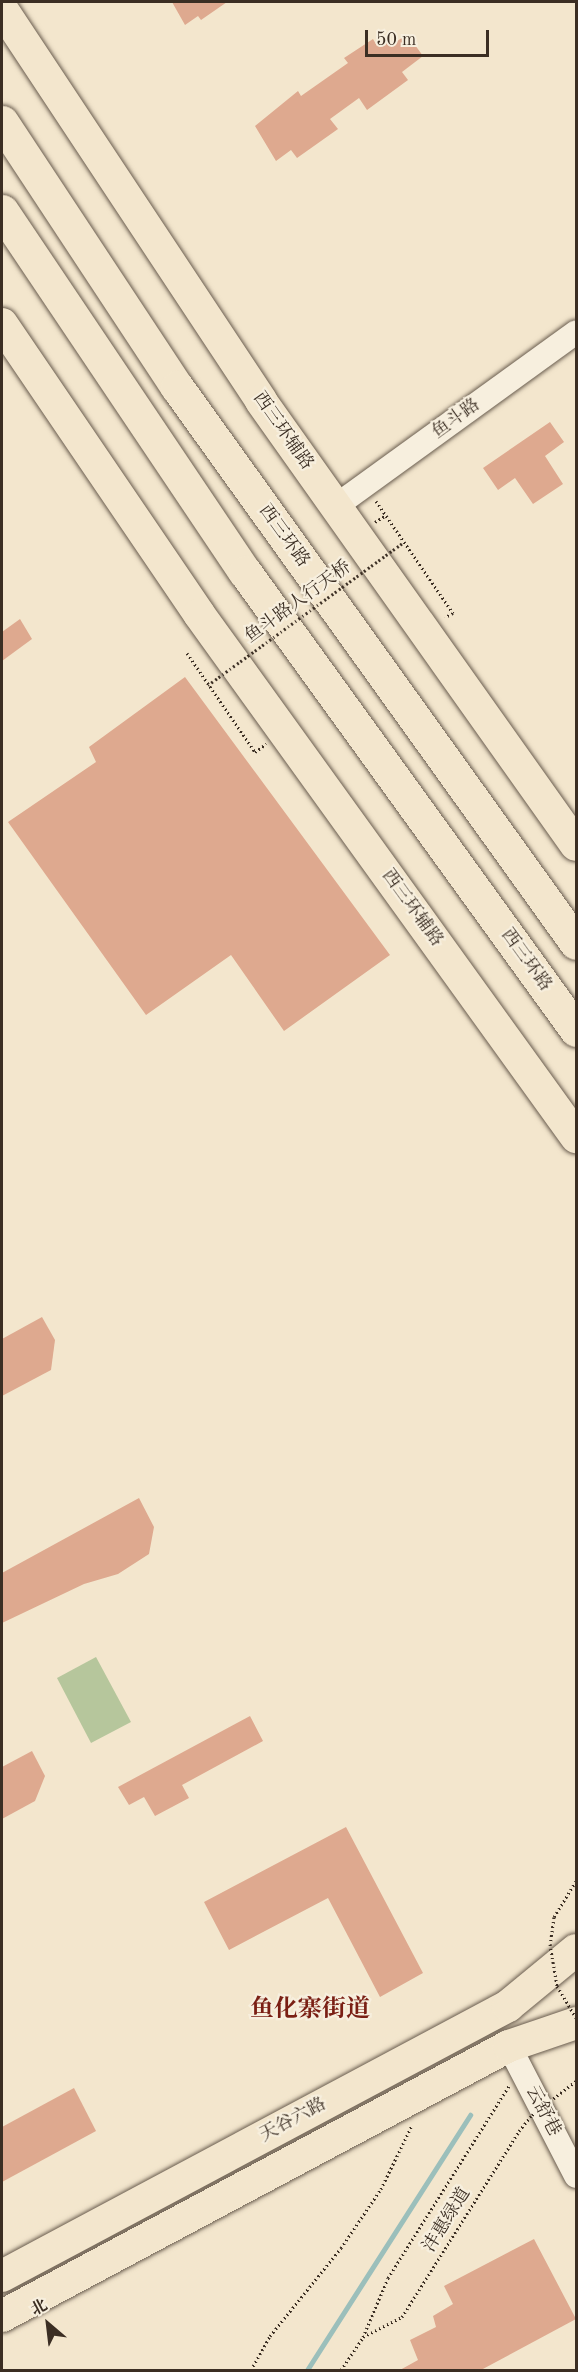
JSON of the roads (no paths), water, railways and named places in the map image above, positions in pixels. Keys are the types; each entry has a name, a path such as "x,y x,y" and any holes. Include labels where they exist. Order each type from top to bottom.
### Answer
{"highway":[{"name":"西三环路","path":"2,122 177,387 576,943"},
{"name":"西三环路","path":"2,211 245,572 576,1030"}],"main road":[{"name":"西三环辅路","path":"2,9 255,391 576,844"},
{"name":"西三环辅路","path":"2,324 199,614 576,1137"},
{"name":"天谷六路","path":"2,2276 508,2006 576,1950"},
{"name":"天谷六路","path":"2,2316 423,2092 514,2057 576,2023"}],"street":[{"name":"鱼斗路","path":"336,506 576,332"},
{"name":"云舒巷","path":"514,2057 576,2176"}],"waterway":[{"path":"307,2370 470,2115"}],"district":[{"name":"鱼化寨街道","path":"310,2011"}]}
